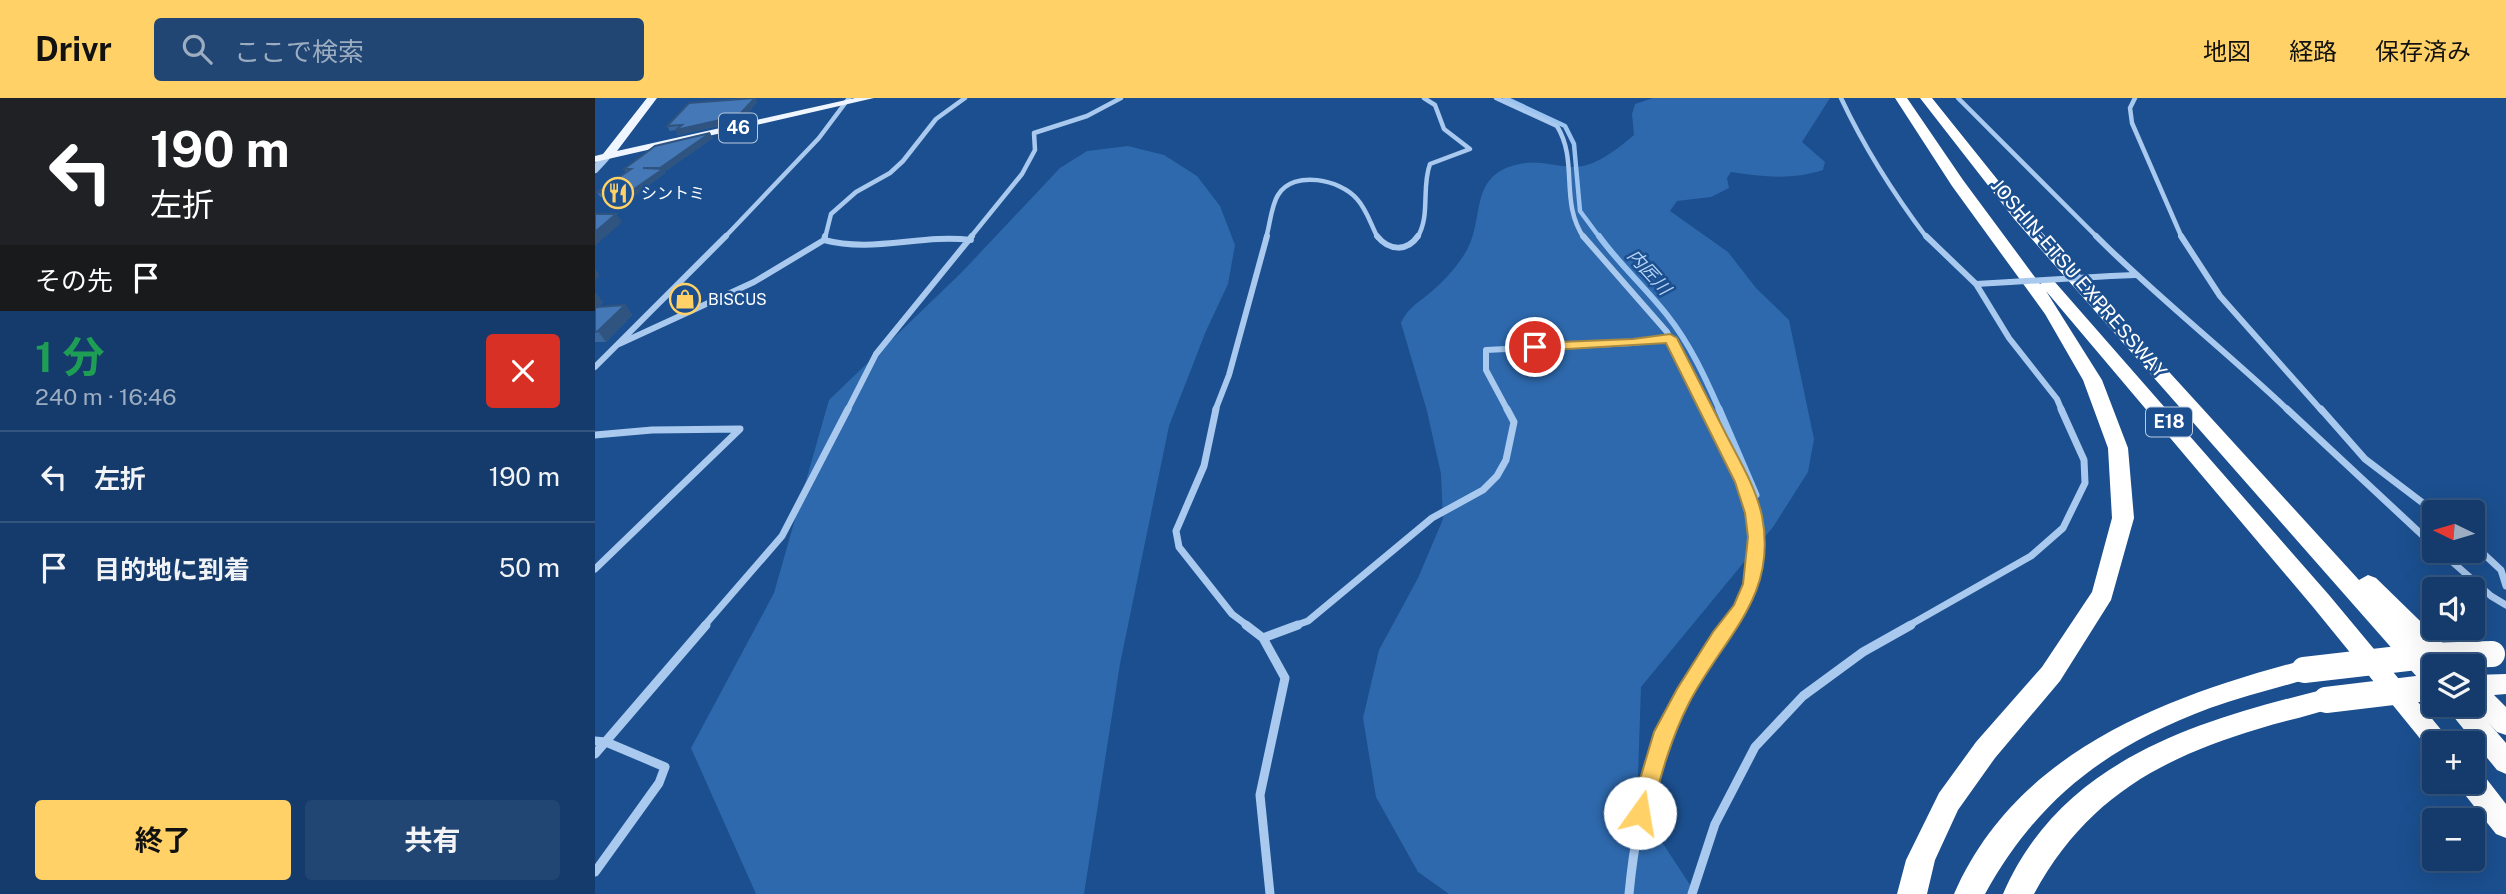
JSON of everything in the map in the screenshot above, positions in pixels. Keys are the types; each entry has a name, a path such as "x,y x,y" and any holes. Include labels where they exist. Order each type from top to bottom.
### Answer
{"highway":[{"name":"JOSHIN-ETSU EXPRESSWAY","path":"1926,98 2021,217 2422,666"},
{"name":"JOSHIN-ETSU EXPRESSWAY","path":"1907,106 2001,229 2429,731"},
{"path":"1907,106 1933,150 2077,348 2107,410 2117,442 2124,473 2125,507 2111,572 2078,640 1975,761 1949,798 1928,839 1912,894"},
{"path":"2163,376 2437,654"},
{"path":"1969,894 1997,843 2032,800 2075,764 2123,735 2178,708 2239,686 2304,670 2424,656 2499,655"},
{"path":"2485,687 2506,684"},
{"path":"2018,894 2036,859 2069,818 2109,785 2156,757 2263,715 2326,700 2422,688"},
{"path":"2485,701 2506,723"},
{"path":"2467,717 2506,762"},
{"path":"2481,794 2506,825"}],"main road":[{"path":"600,158 652,98"},
{"name":"46","path":"600,158 869,98"}],"street":[{"path":"824,240 831,214 856,192 890,173 936,120 965,98"},
{"path":"595,754 600,741 782,536 876,354 1022,174 1035,150 1034,133 1087,116 1122,98"},
{"path":"1270,894 1260,795 1285,678 1263,638 1232,614 1179,547 1176,531 1204,466 1217,403 1229,375 1278,195 1296,182 1312,180 1328,183 1359,200 1380,241 1389,247 1398,248 1413,243 1423,226 1424,182 1430,164 1470,149 1444,129 1435,105 1424,98"},
{"path":"1496,98 1557,126 1564,134 1570,156 1566,181 1573,217 1589,243 1638,297 1670,338 1743,482 1753,513 1756,562 1752,584 1741,609 1719,637 1683,695 1661,738 1645,788 1635,839 1629,894"},
{"path":"1692,894 1714,824 1755,747 1803,696 1863,652 2031,556 2063,528 2085,483 2084,460 2057,399 2010,338 1976,284 1927,238 1894,194 1863,145 1840,98"},
{"path":"1958,98 2134,275 2220,346 2422,535"},
{"path":"2134,98 2130,108 2132,123 2181,237 2220,296 2365,459 2422,502"},
{"path":"595,367 819,138 847,101"},
{"path":"595,169 600,158"},
{"path":"619,344 754,282 824,240 851,246 934,237 971,240"},
{"path":"1976,284 2134,275"},
{"path":"1263,638 1308,621 1432,518 1483,490 1497,477 1506,460 1514,422 1486,370 1486,349 1633,343 1670,338"},
{"path":"595,435 652,430 740,429 595,569"},
{"path":"2485,555 2501,570 2506,586 2491,596"},
{"path":"2455,564 2491,596 2506,605"},
{"path":"595,872 659,783 665,767 600,741"}],"shaded area":[{"path":"1653,98 1830,98 1802,142 1825,162 1823,170 1777,177 1731,172 1727,178 1729,188 1711,197 1677,201 1670,211 1728,252 1756,288 1789,320 1814,439 1808,472 1773,527 1641,687 1637,804 1696,894 1449,894 1418,872 1376,797 1363,718 1379,650 1418,578 1443,519 1441,474 1427,411 1401,323 1415,305 1444,280 1468,248 1481,199 1491,179 1501,171 1523,163 1573,167 1598,161 1634,135 1632,114 1635,104"},
{"path":"1128,146 1164,155 1197,176 1220,206 1235,245 1228,284 1206,331 1169,426 1120,664 1084,894 756,894 691,748 774,593 829,400 961,273 1060,168 1087,151"}],"building":[{"path":"755,98 738,116 676,130 682,125 667,126 689,103"},
{"path":"710,133 660,168 643,168 663,169 630,192 597,192 631,169 624,169 655,146"},
{"path":"595,214 616,214 595,232"},
{"path":"625,305 598,331 595,332 595,308"}],"waterway":[{"name":"内匠川","path":"1505,98 1565,126 1574,144 1580,211 1600,238"},
{"name":"内匠川","path":"1599,236 1683,337 1720,411"},
{"name":"内匠川","path":"1719,409 1756,495"}],"place":[{"name":"シントミ","path":"618,193"},
{"name":"BISCUS","path":"685,299"}],"route":[{"path":"1535,347 1633,343 1670,338 1743,482 1753,513 1757,537 1752,584 1741,609 1719,637 1683,695 1661,738 1640,813"}]}
